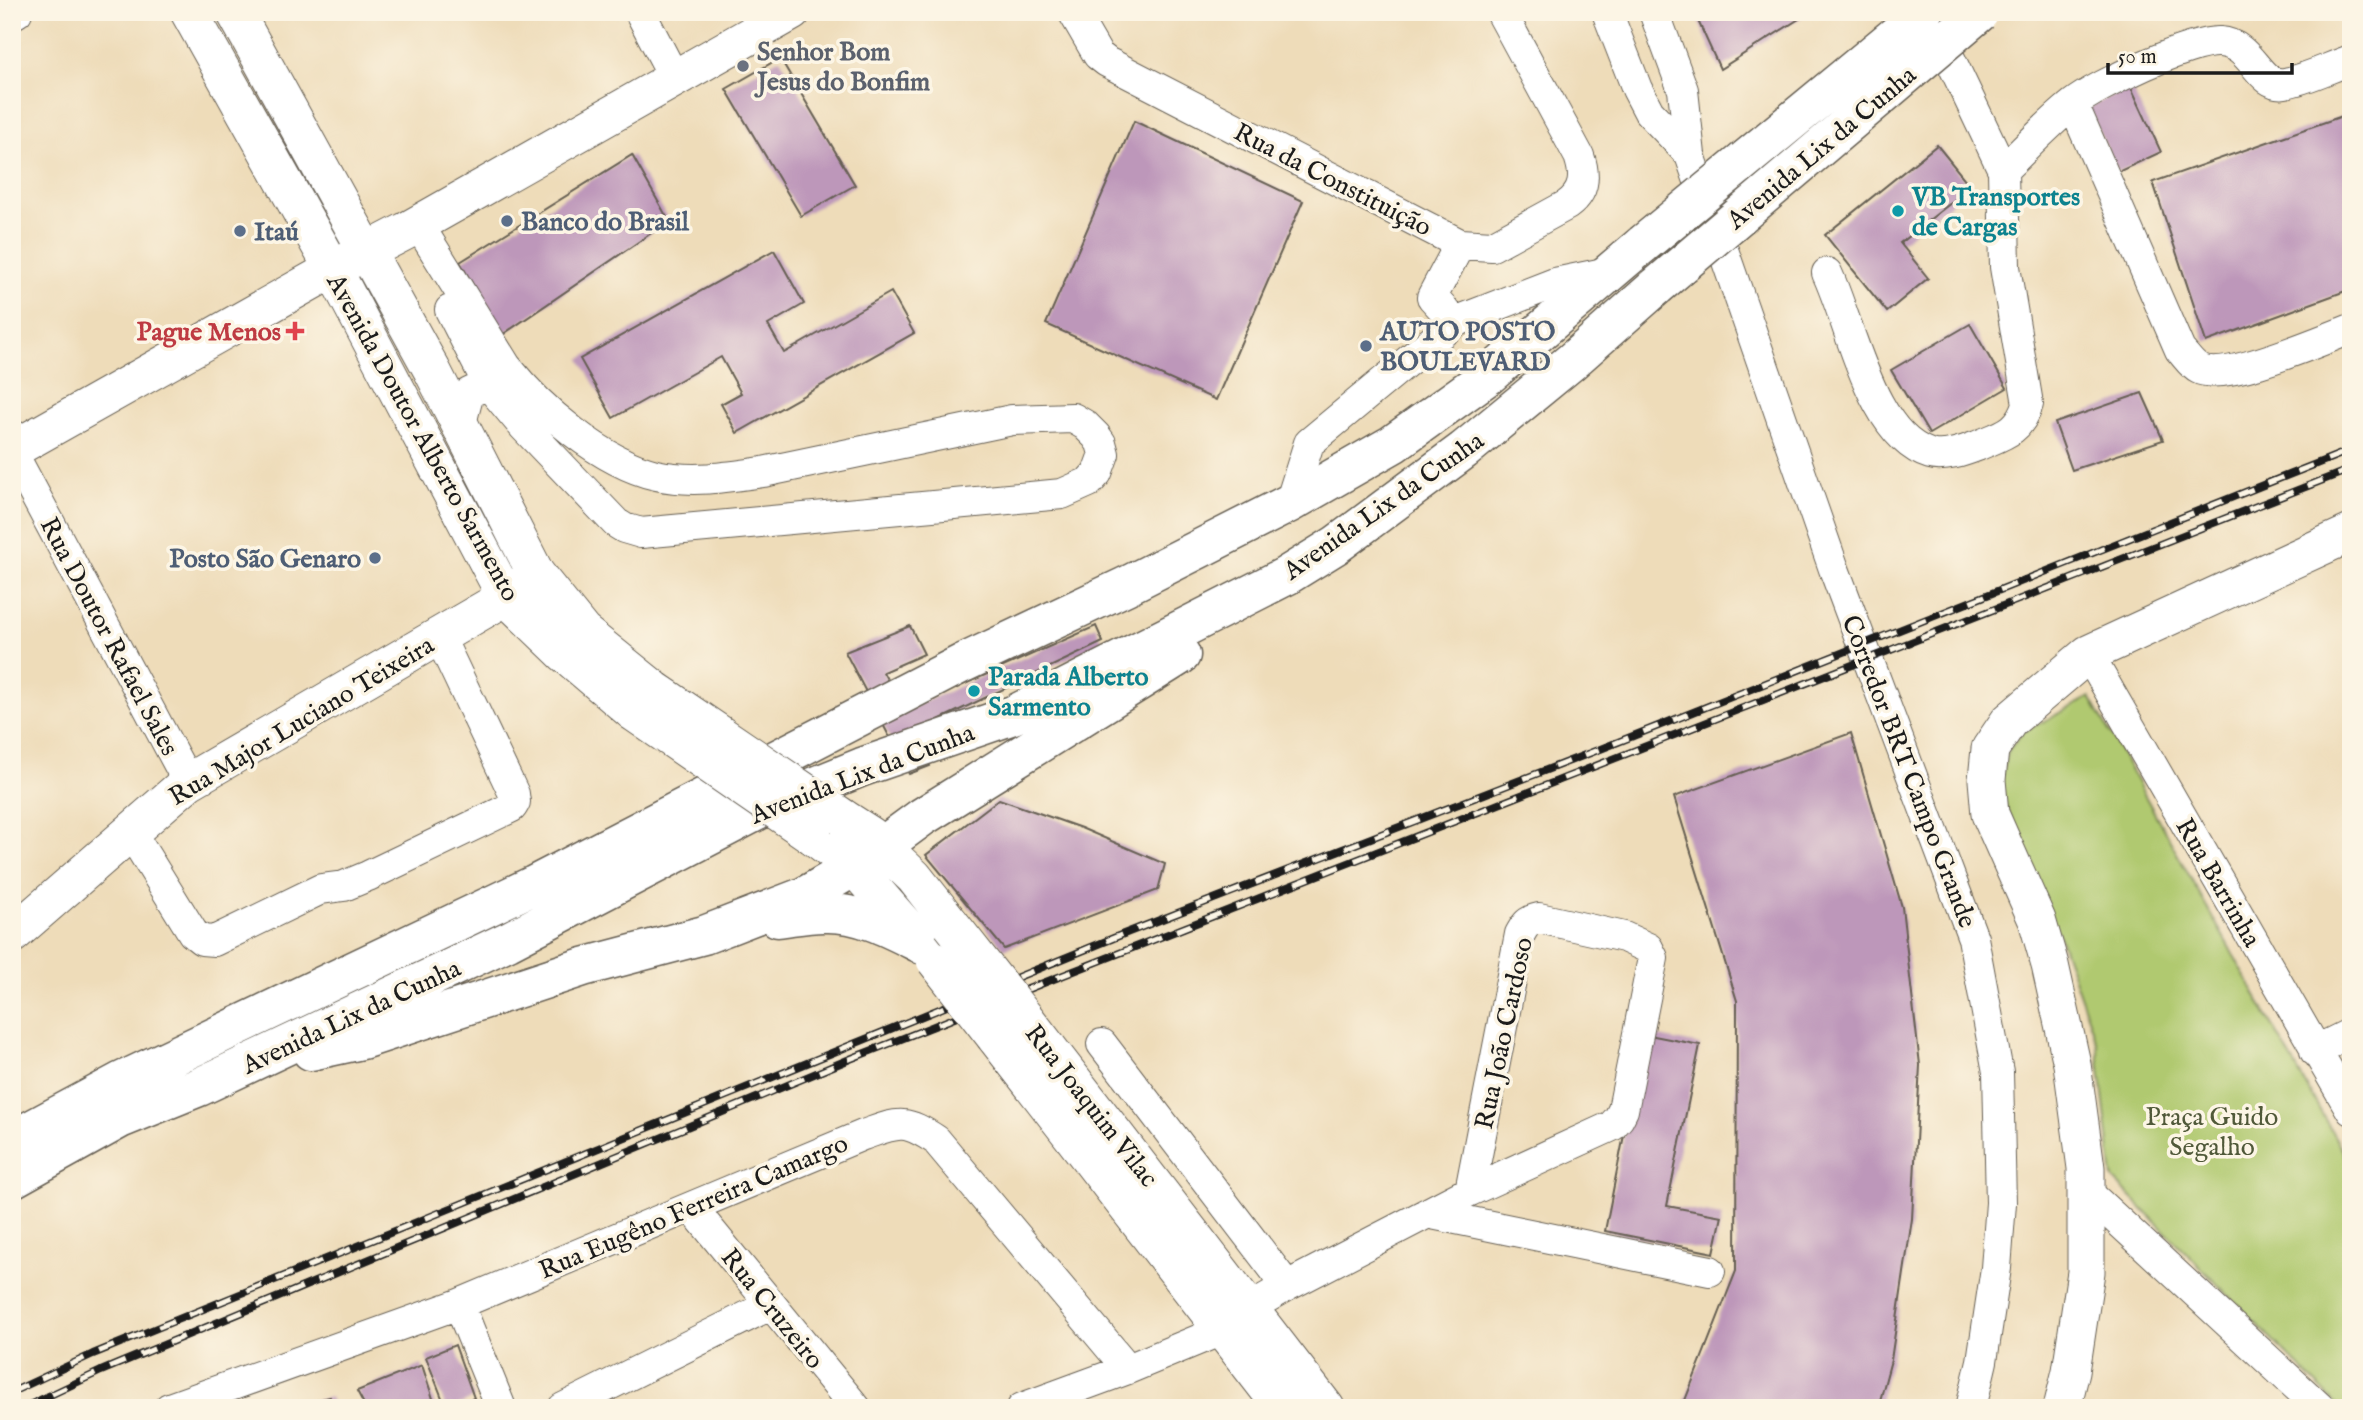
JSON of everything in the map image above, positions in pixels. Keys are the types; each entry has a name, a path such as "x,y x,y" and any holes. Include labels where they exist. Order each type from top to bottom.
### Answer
{"highway":[{"name":"Avenida Lix da Cunha","path":"12,1140 120,1082 534,885 963,663 1126,586 1290,503 1392,444 1489,375 1609,272 1926,12"},
{"name":"Avenida Lix da Cunha","path":"12,1179 120,1119 251,1063 508,941 769,805 862,767 1013,715 1286,576 1336,545 1464,450 1572,362 1657,286 1980,12"},
{"path":"704,934 806,896 868,857 922,817 1188,651 1286,576"},
{"path":"251,1063 362,1040 583,967 761,921 825,912 851,915 936,943"}],"main road":[{"name":"Avenida Doutor Alberto Sarmento","path":"189,12 333,269 506,597 565,654 644,701 828,827"},
{"name":"Avenida Doutor Alberto Sarmento","path":"235,12 368,250 536,574 644,701"},
{"path":"12,451 792,12"},
{"path":"2062,1408 2071,1371 2086,1272 2086,1168 2072,1064 2050,965 2037,920 1990,814 1987,780 1990,749 2009,721 2088,654 2351,533"},
{"name":"Rua Major Luciano Teixeira","path":"12,935 188,782 506,597 536,574"},
{"name":"Rua Joaquim Vilac","path":"828,827 868,857 914,877 936,943 1010,1028 1236,1319 1326,1408"},
{"name":"Rua Joaquim Vilac","path":"1236,1319 1283,1408"}],"street":[{"path":"640,12 675,79"},
{"name":"Rua da Constituição","path":"1073,12 1098,55 1107,62 1460,244 1492,246 1576,199 1584,178 1579,156 1501,12"},
{"name":"Corredor BRT Campo Grande","path":"1607,12 1637,89 1650,112 1690,155"},
{"name":"Corredor BRT Campo Grande","path":"1654,12 1683,90 1690,155 1833,569 1973,937 1998,1072 2001,1203 1996,1268 1986,1334 1970,1408"},
{"path":"1827,273 1837,293 1865,376 1891,426 1902,438 1929,454 1944,455 1969,449 2011,432 2025,415 2028,404 2005,267 2003,170 1926,12"},
{"path":"2003,170 2073,104 2089,93 2178,51 2220,42 2241,50 2250,57 2266,78 2284,84 2351,60"},
{"path":"2073,104 2180,349 2199,369 2211,372 2234,371 2351,329"},
{"path":"412,228 491,371 524,427 616,523 624,528 641,533 1062,494 1089,482 1103,462 1101,443 1085,425 1073,418 1013,420 763,472 723,477 657,475 612,456 575,432 530,394 491,371 440,374 432,370"},
{"path":"1455,323 1432,297 1460,244"},
{"path":"1290,503 1309,443 1455,323 1555,282 1609,272"},
{"path":"460,427 469,393 491,371"},
{"name":"Rua Doutor Rafael Sales","path":"12,451 188,782"},
{"path":"130,831 193,933 202,940 214,941 321,890 344,886 368,876 512,807 515,802 514,794 439,636"},
{"name":"Rua Barrinha","path":"2088,654 2351,1110"},
{"name":"Rua João Cardoso","path":"1022,1408 1128,1369 1236,1319 1287,1286 1427,1213 1601,1132 1619,1118 1653,958 1648,948 1625,937 1539,918 1531,919 1525,924 1520,934 1471,1191"},
{"path":"2315,1051 2351,1033"},
{"path":"1102,1044 1287,1286"},
{"name":"Rua Eugêno Ferreira Camargo","path":"169,1408 459,1304 863,1135 900,1123 910,1125 936,1140 1128,1369"},
{"path":"2086,1191 2320,1408"},
{"name":"Rua Cruzeiro","path":"692,1208 856,1408"},
{"path":"1427,1213 1710,1271"},
{"path":"459,1304 501,1408"},
{"path":"563,1408 770,1305"}],"green space":[{"name":"Praça Guido Segalho","path":"2090,697 2351,1166 2351,1408 2340,1408 2113,1179 2097,1043 2060,939 2006,807 2000,779 2009,749 2023,732"}],"building":[{"path":"1694,12 1810,12 1720,69"},
{"path":"780,58 855,185 801,216 726,89"},
{"path":"2131,87 2161,152 2118,172 2088,108"},
{"path":"2351,113 2351,289 2206,342 2153,182"},
{"path":"1134,121 1303,201 1216,400 1046,324"},
{"name":"VB Transportes de Cargas","path":"1937,145 1971,187 1900,243 1928,278 1887,312 1825,235"},
{"path":"632,155 669,221 502,335 460,262"},
{"path":"774,250 804,304 768,325 784,353 891,292 914,333 737,433 721,404 741,393 721,357 613,418 580,359"},
{"path":"1970,324 2007,388 1929,434 1891,370"},
{"path":"2142,393 2163,440 2072,470 2055,423"},
{"name":"Parada Alberto Sarmento","path":"910,626 924,654 883,672 904,711 1096,626 1103,642 915,731 930,766 909,774 845,652"},
{"path":"1851,733 1902,907 1920,1065 1912,1219 1891,1360 1878,1408 1682,1408 1736,1271 1737,1001 1674,797"},
{"path":"999,799 1081,828 1165,864 1158,890 1004,949 926,855"},
{"path":"1644,1034 1700,1045 1667,1206 1722,1216 1714,1253 1605,1231"},
{"path":"455,1345 474,1398 446,1408 426,1357"},
{"path":"422,1365 436,1408 366,1408 357,1391"},
{"path":"330,1397 334,1408 307,1408 305,1403"}],"railway":[{"path":"12,1392 93,1354 1121,935 1603,748 2351,450"},
{"path":"23,1408 101,1371 850,1059 2351,469"}],"place":[{"name":"Senhor Bom Jesus do Bonfim","path":"743,66"},
{"name":"VB Transportes de Cargas","path":"1898,211"},
{"name":"Banco do Brasil","path":"507,221"},
{"name":"Itaú","path":"240,231"},
{"name":"Pague Menos","path":"295,331"},
{"name":"AUTO POSTO BOULEVARD","path":"1366,346"},
{"name":"Posto São Genaro","path":"375,558"},
{"name":"Parada Alberto Sarmento","path":"974,691"}]}
